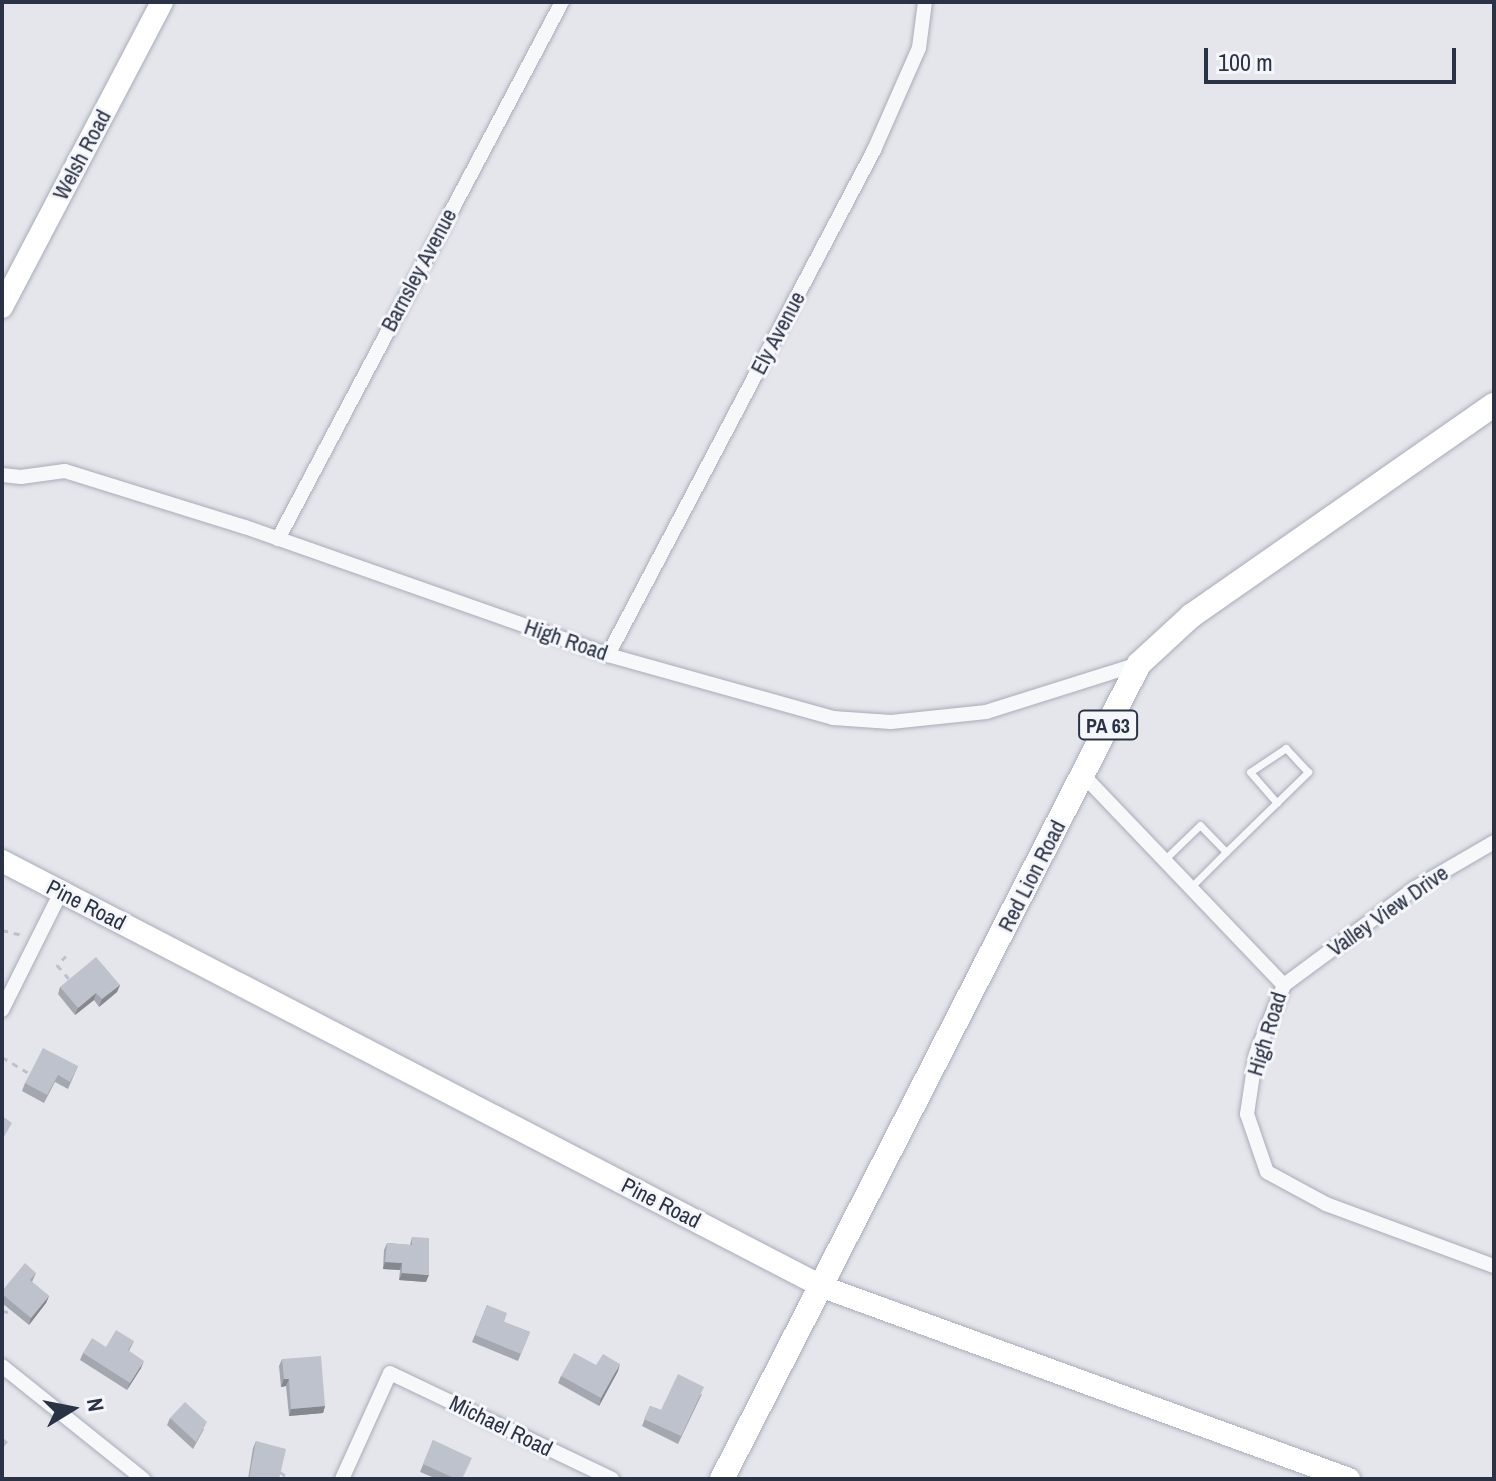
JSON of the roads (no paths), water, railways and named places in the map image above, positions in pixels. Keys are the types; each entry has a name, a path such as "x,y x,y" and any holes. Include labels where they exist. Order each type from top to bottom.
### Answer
{"main road":[{"name":"Red Lion Road","path":"722,1479 823,1287 1139,664 1191,616 1494,405"}],"street":[{"name":"Welsh Road","path":"2,307 162,2"},
{"name":"Barnsley Avenue","path":"278,539 562,2"},
{"name":"Ely Avenue","path":"608,655 874,150 919,48 925,2"},
{"name":"High Road","path":"2,475 21,477 65,471 278,539 608,655 833,718 891,722 986,712 1139,664"},
{"path":"2,483 21,477"},
{"name":"High Road","path":"1083,775 1284,985 1256,1054 1247,1114 1267,1172 1326,1204 1494,1266"},
{"name":"Valley View Drive","path":"1284,985 1415,888 1494,842"},
{"name":"Pine Road","path":"2,861 823,1287 1349,1479"},
{"path":"2,1010 61,892"},
{"path":"2,1366 143,1479"},
{"name":"Michael Road","path":"342,1479 390,1373 612,1479"}],"lane":[{"path":"1191,887 1226,852 1277,803 1308,772 1286,748 1250,772 1277,803"},
{"path":"1164,860 1200,825 1226,852"}]}
